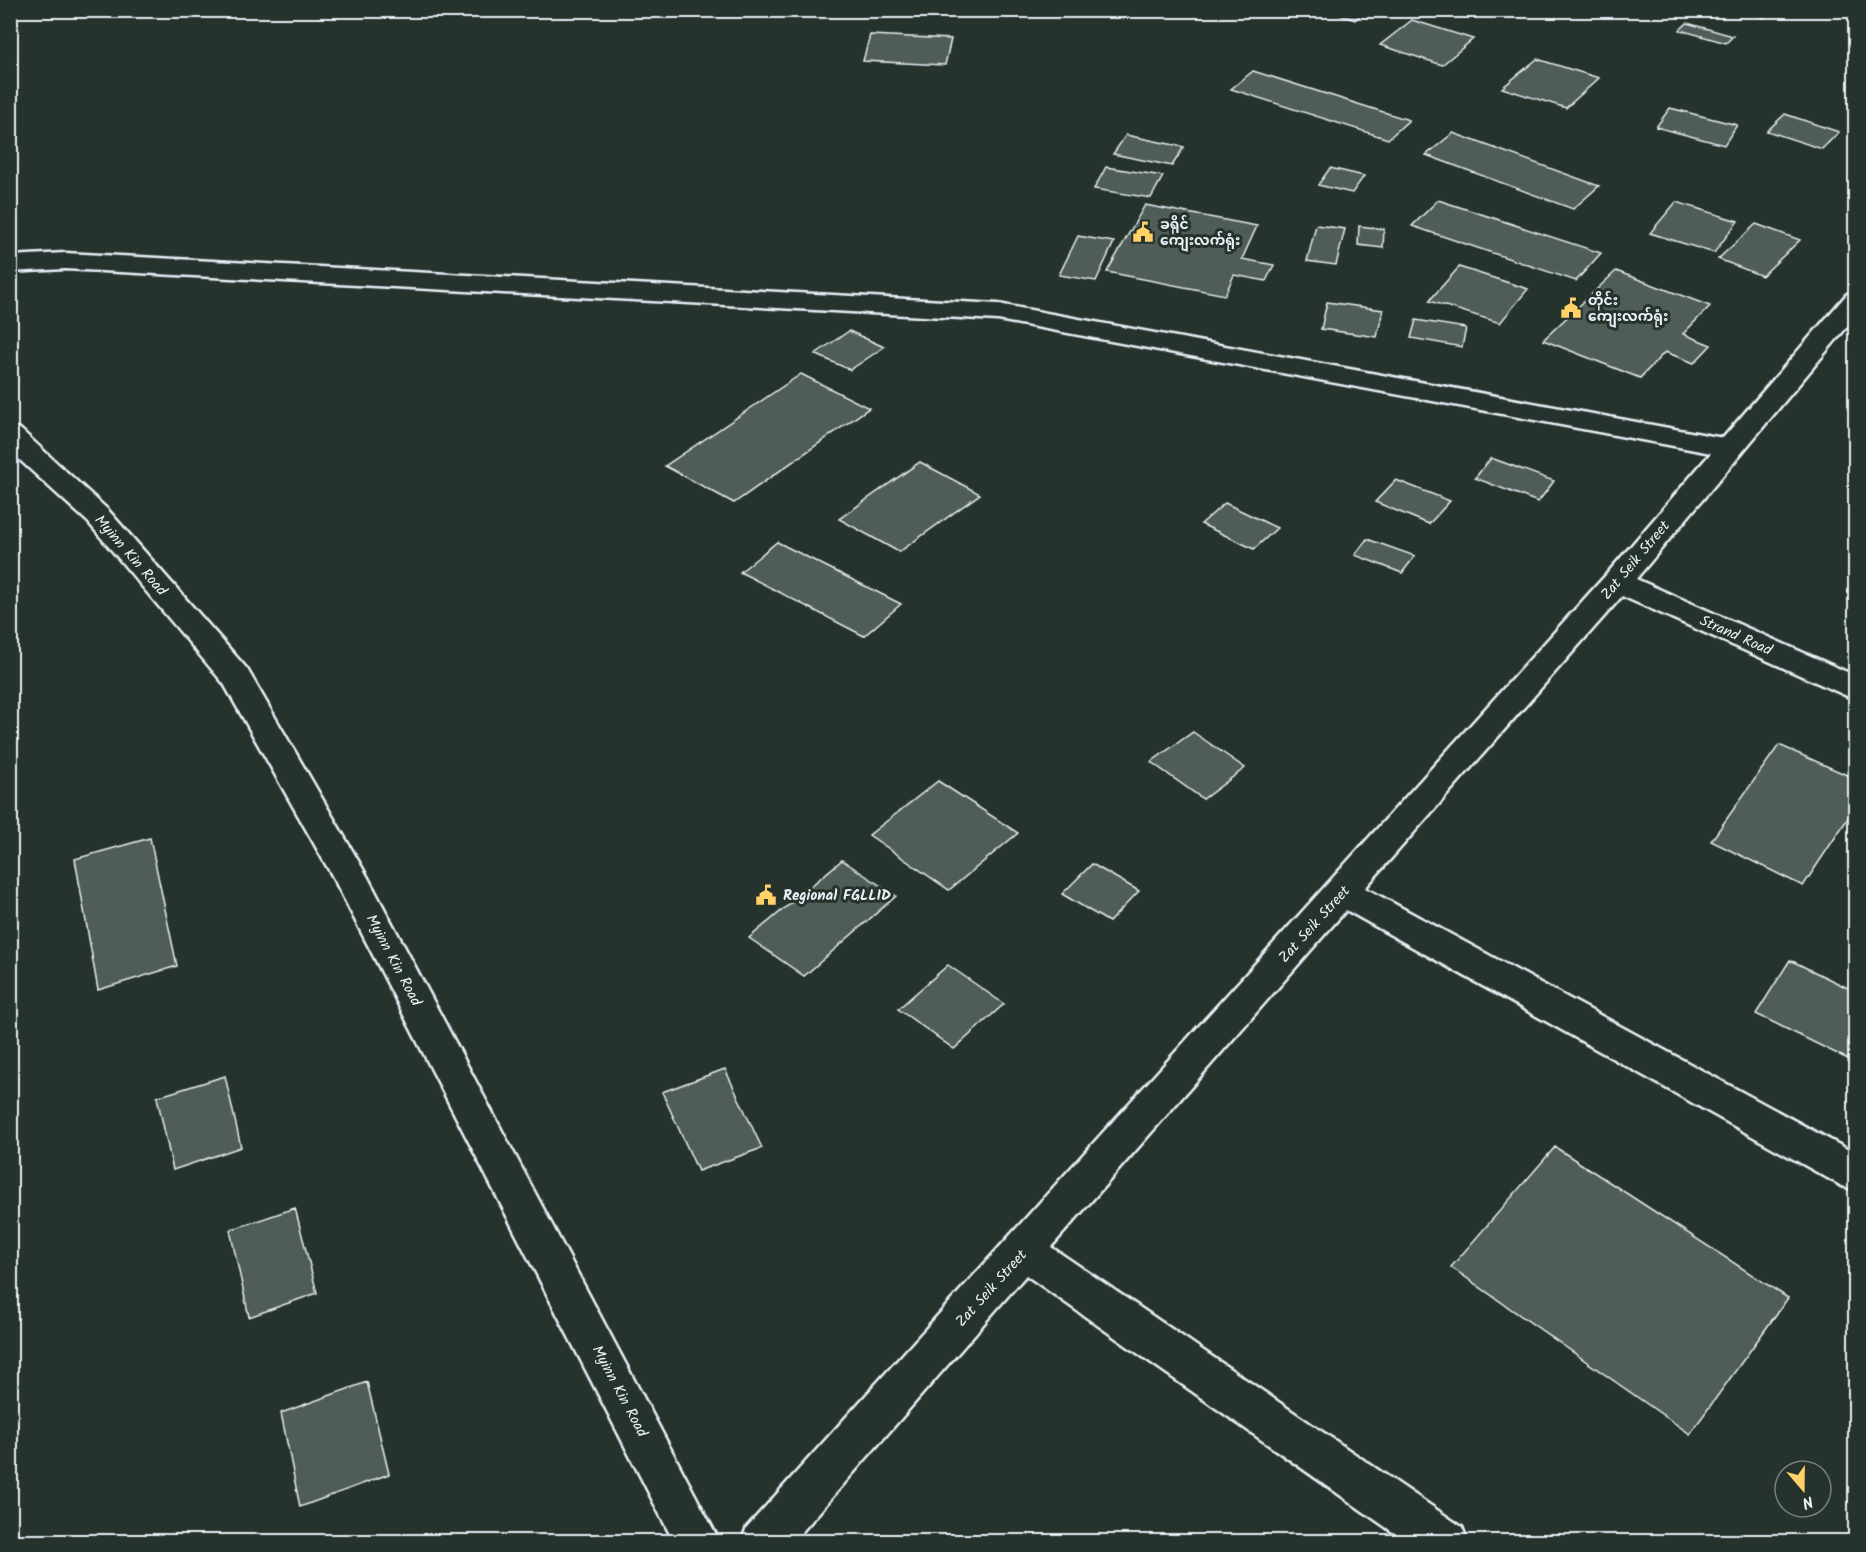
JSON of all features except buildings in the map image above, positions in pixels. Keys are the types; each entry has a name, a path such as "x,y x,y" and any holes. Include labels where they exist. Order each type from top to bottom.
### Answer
{"street":[{"path":"10,264 65,261 998,312 1730,448"},
{"name":"Zat Seik Street","path":"763,1542 1617,582 1856,299"},
{"name":"Myinn Kin Road","path":"10,435 98,516 236,678 350,876 698,1542"},
{"name":"Strand Road","path":"1617,582 1856,689"},
{"path":"1343,892 1856,1174"},
{"path":"1024,1251 1446,1542"}],"place":[{"name":"ခရိုင် ကျေးလက်ရုံး","path":"1143,232"},
{"name":"တိုင်း ကျေးလက်ရုံး","path":"1571,308"},
{"name":"Regional FGLLID","path":"766,895"}]}
